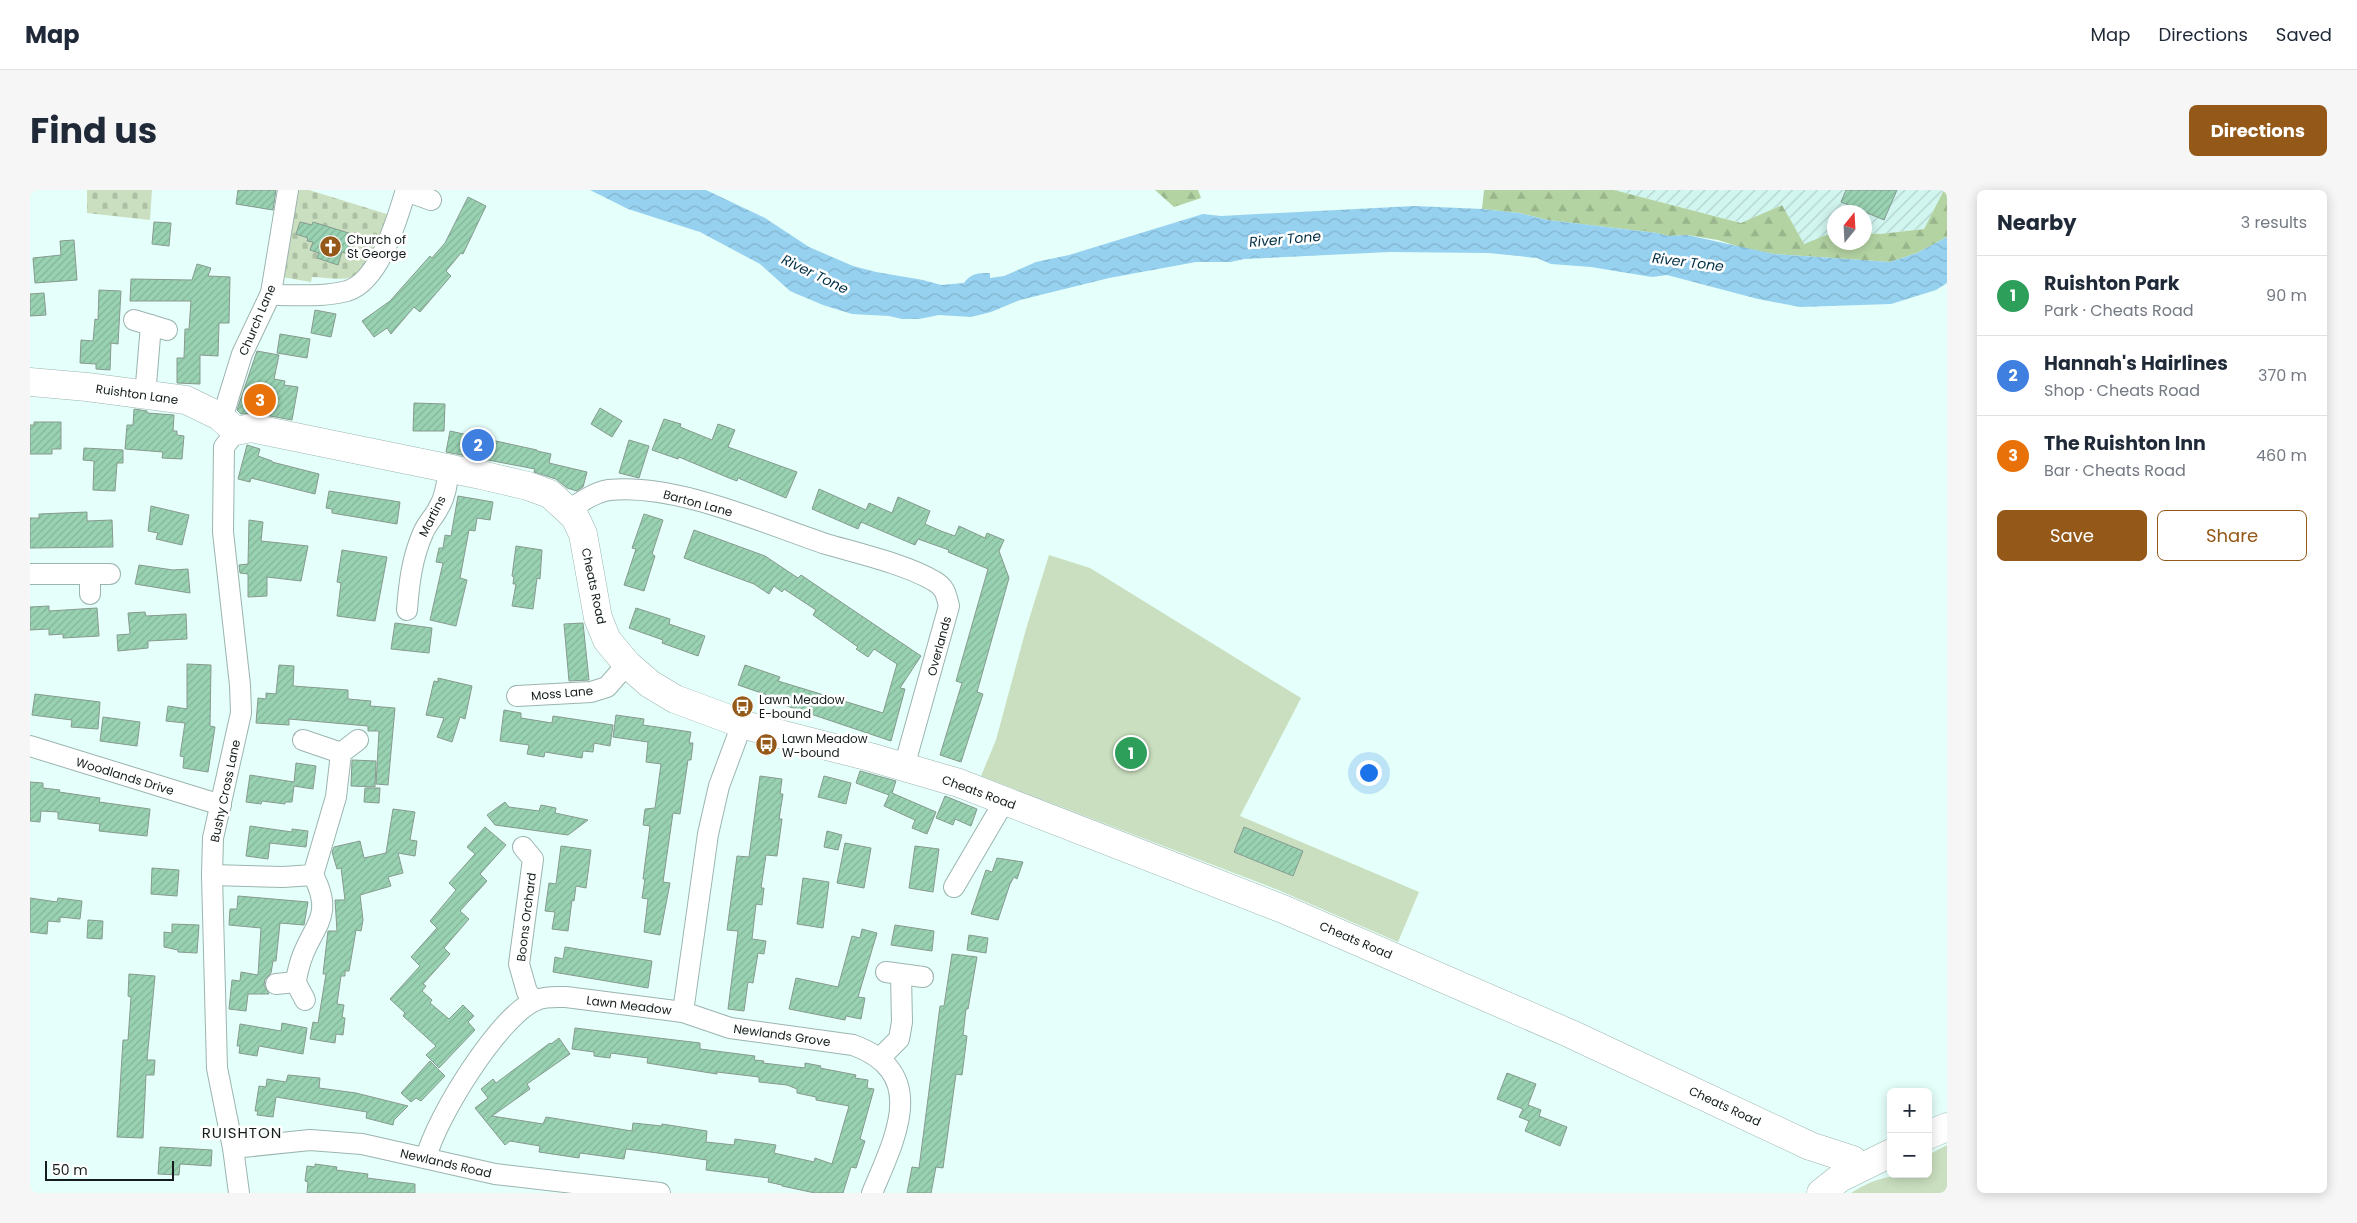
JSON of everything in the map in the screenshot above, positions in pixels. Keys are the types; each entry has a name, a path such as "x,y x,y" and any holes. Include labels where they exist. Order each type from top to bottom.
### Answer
{"street":[{"name":"Church Lane","path":"226,431 226,409 242,354 271,293 288,190"},
{"path":"271,293 278,295 320,296 349,290 367,277 387,245 406,191 431,200"},
{"path":"145,396 151,325"},
{"name":"Ruishton Lane","path":"30,382 87,387 186,400 226,431"},
{"name":"Cheats Road","path":"226,431 251,428 528,486 550,494 575,517 583,534 598,618 607,640 627,664 650,684 675,699 742,724 904,767 959,784 1283,909 1456,982 1818,1150 1853,1160 1859,1167"},
{"name":"Bushy Cross Lane","path":"226,431 223,532 242,713 213,838 212,875 217,1068 233,1148 239,1193"},
{"name":"Martins","path":"413,598 410,569 430,519 439,508 445,491 449,469"},
{"name":"Barton Lane","path":"568,510 592,496 607,490 667,492 771,523"},
{"name":"Overlands","path":"771,523 914,572 934,581 945,589 950,606 904,767"},
{"path":"30,574 110,574"},
{"path":"90,574 90,594"},
{"name":"Moss Lane","path":"517,696 591,692 607,687 627,664"},
{"name":"Lawn Meadow","path":"426,1158 433,1136 447,1109 481,1056 512,1018 535,1001 549,996 566,997 684,1012 708,834 719,786 742,724"},
{"path":"303,740 341,753"},
{"path":"305,1000 286,983 302,953 318,929 322,916 320,889 313,875 336,797 341,753 358,740"},
{"name":"Woodlands Drive","path":"30,746 221,805"},
{"path":"954,887 1004,800"},
{"name":"Boons Orchard","path":"534,852 519,964 527,992 535,1001"},
{"path":"212,875 283,877 313,875"},
{"path":"880,1058 899,1039 902,1022 894,973 923,977"},
{"name":"Newlands Grove","path":"684,1012 730,1028 853,1045 870,1051 880,1058 892,1070 898,1082 902,1100 894,1136 872,1193"},
{"path":"1932,1133 1947,1126"},
{"name":"Newlands Road","path":"233,1148 310,1140 362,1144 426,1158 516,1185 660,1193"},
{"path":"1818,1150 1822,1191"},
{"path":"1822,1191 1859,1167 1887,1155"}],"shaded area":[{"path":"1614,190 1944,190 1924,229 1872,233 1872,205 1827,205 1827,235 1804,245 1782,205 1742,223"}],"green space":[{"path":"87,190 152,190 150,220 87,213"},
{"path":"294,190 309,190 390,215 376,251 359,274 342,279 312,277 311,282 282,277"},
{"path":"1155,190 1198,190 1201,198 1174,207"},
{"path":"1484,190 1614,190 1741,223 1782,205 1804,244 1827,235 1827,250 1872,250 1872,233 1924,229 1944,190 1947,190 1947,237 1917,253 1890,262 1774,254 1746,249 1718,240 1687,235 1669,236 1482,209"},
{"path":"1049,555 1090,568 1301,698 1240,816 1419,892 1398,942 1276,889 981,776 996,740 1026,629"},
{"path":"1947,1145 1947,1193 1851,1193 1870,1183 1887,1177 1932,1178 1932,1153"}],"water":[{"name":"River Tone","path":"590,190 706,190 765,218 809,247 853,266 941,285 964,283 972,275 978,274 990,273 990,278 1004,276 1036,262 1069,255 1203,214 1221,216 1414,206 1482,209 1669,236 1687,235 1774,254 1890,262 1917,253 1947,237 1947,283 1936,290 1891,304 1800,307 1758,299 1667,275 1652,277 1591,267 1551,264 1537,258 1489,253 1390,252 1244,259 1231,262 1196,262 1109,278 1020,300 991,312 971,317 939,315 919,319 902,319 889,316 852,314 823,305 790,291 760,264 700,232 628,209"}],"building":[{"path":"238,190 276,190 273,210 236,204"},
{"path":"1846,190 1897,190 1884,220 1872,215 1872,205 1848,205 1841,202"},
{"path":"468,197 486,206 463,254 461,253 446,271 451,276 420,312 414,307 391,334 387,328 374,337 362,321 390,301 430,256 432,258 445,243"},
{"path":"154,222 171,223 169,246 152,244"},
{"name":"Church of St George","path":"300,222 312,225 313,222 352,234 351,238 353,238 348,254 342,252 338,265 317,258 319,253 310,250 313,242 307,241 308,238 296,234"},
{"path":"74,240 77,280 35,283 33,258 61,255 60,241"},
{"path":"197,264 211,268 208,276 230,277 229,323 219,323 218,356 200,355 200,384 177,383 177,358 184,358 185,329 189,329 191,301 130,301 131,279 192,280"},
{"path":"99,290 121,291 118,344 111,343 110,370 96,369 96,364 80,363 81,340 93,341 95,319 98,320"},
{"path":"44,293 46,315 30,316 30,294"},
{"path":"315,310 336,314 331,337 311,333"},
{"path":"280,334 310,339 307,358 277,353"},
{"path":"257,351 279,355 274,379 285,381 284,385 298,387 292,420 254,413 241,414 237,410"},
{"path":"414,403 445,404 444,431 413,431"},
{"path":"600,408 622,421 612,437 591,424"},
{"path":"134,409 147,411 147,413 174,415 173,431 177,431 177,435 184,436 182,459 162,458 163,452 125,449 127,425 133,425"},
{"path":"664,419 681,424 680,427 712,440 718,424 735,430 728,447 797,472 786,498 738,478 737,481 679,457 678,459 652,450"},
{"path":"34,422 61,422 61,449 52,449 52,454 30,454 30,425 34,425"},
{"path":"450,431 551,454 549,463 587,472 583,487 577,491 567,488 556,479 534,472 535,469 446,452"},
{"path":"629,440 649,446 639,478 619,473"},
{"path":"247,445 260,449 258,456 272,462 319,474 315,494 251,478 250,482 238,479"},
{"path":"84,448 123,450 123,463 117,463 115,491 93,490 94,461 83,460"},
{"path":"819,489 866,510 869,503 892,513 898,497 930,511 925,524 941,531 955,536 959,526 985,538 987,533 1004,540 999,551 1009,578 977,692 983,694 961,762 940,755 962,683 956,681 988,569 948,552 949,550 918,539 915,545 861,522 858,529 812,509"},
{"path":"329,491 400,502 397,524 332,513 332,509 326,508"},
{"path":"458,496 493,502 490,520 477,518 475,531 469,530 460,578 467,580 456,626 430,620 443,563 436,562 439,548 443,548 445,535 451,536"},
{"path":"151,506 189,515 182,545 156,539 158,533 148,531"},
{"path":"87,512 87,521 112,520 113,547 30,548 30,518 39,518 39,514"},
{"path":"644,514 663,520 652,554 655,556 644,591 624,585 636,549 632,548"},
{"path":"249,520 263,522 261,541 308,546 301,581 267,577 267,596 248,597 248,574 240,573 239,565 248,564"},
{"path":"694,530 765,556 798,578 801,575 921,656 900,688 905,689 891,741 772,701 773,697 738,685 745,665 780,677 778,681 883,713 897,664 874,649 868,657 856,649 858,647 813,615 816,610 784,589 782,592 774,586 769,594 754,584 684,558"},
{"path":"516,546 542,550 540,579 537,578 533,609 512,606 516,584 513,584 514,577 512,576"},
{"path":"342,550 387,557 375,621 337,616 341,583 337,582"},
{"path":"139,565 173,570 188,569 190,593 135,584"},
{"path":"49,606 49,611 97,608 99,636 63,638 63,634 49,635 49,629 30,630 30,607"},
{"path":"636,608 670,619 669,624 705,636 698,656 662,643 663,640 629,628"},
{"path":"145,612 146,616 186,614 187,639 148,641 148,648 118,651 117,635 130,634 128,613"},
{"path":"395,623 432,628 429,653 391,649"},
{"path":"583,623 589,680 569,681 564,624"},
{"path":"187,664 211,665 210,726 215,727 208,772 183,768 184,757 180,756 185,723 166,721 168,706 187,709"},
{"path":"279,665 294,666 293,686 348,690 348,699 371,701 370,706 395,708 388,785 376,784 379,731 368,731 368,726 289,719 289,725 256,723 258,698 266,699 266,693 276,694"},
{"path":"438,678 472,686 465,719 460,717 452,742 437,737 444,718 426,715 434,681 438,682"},
{"path":"35,694 100,702 98,729 71,727 72,720 32,715"},
{"path":"504,710 521,713 521,718 552,723 553,716 613,725 610,746 594,743 593,752 583,751 582,758 545,752 544,757 527,754 529,745 500,741"},
{"path":"616,715 644,719 643,725 691,732 689,743 693,743 691,760 688,760 680,814 673,813 663,882 670,883 660,935 644,932 648,899 642,898 650,826 643,825 645,809 655,808 661,764 646,762 648,742 613,737"},
{"path":"103,717 140,722 137,746 100,741"},
{"path":"352,760 376,761 375,787 351,786"},
{"path":"296,763 316,766 313,789 294,786 292,802 285,802 285,804 262,801 261,804 246,802 250,775 294,782"},
{"path":"860,771 896,781 892,793 936,812 927,834 912,828 915,820 884,806 889,795 856,783"},
{"path":"760,776 782,779 780,794 783,794 779,819 782,819 777,856 766,855 761,888 764,888 762,905 756,904 752,939 766,941 764,954 758,953 753,983 748,982 744,1011 728,1009 738,931 727,930 737,856 749,857"},
{"path":"824,776 851,783 846,804 818,797"},
{"path":"30,782 43,783 43,788 60,790 59,792 100,798 99,802 150,809 147,836 99,831 100,824 58,819 58,812 41,811 40,822 30,821"},
{"path":"365,788 380,788 379,803 364,802"},
{"path":"945,796 977,809 971,826 955,819 953,825 936,818"},
{"path":"505,802 509,807 539,811 541,805 556,808 555,813 588,820 568,835 495,825 487,815"},
{"path":"393,809 415,812 410,840 417,841 415,856 398,853 403,873 388,877 391,886 360,895 363,920 361,931 356,930 349,971 345,971 345,976 341,976 337,1004 344,1005 342,1017 345,1018 343,1035 336,1034 335,1043 310,1039 313,1022 318,1023 326,974 323,974 328,931 337,931 335,900 345,900 341,868 337,869 332,852 334,847 360,841 364,858 386,853"},
{"path":"250,826 292,832 292,829 308,831 306,847 270,843 268,859 246,856"},
{"path":"485,827 506,845 480,874 487,881 460,911 469,919 444,948 450,954 423,984 426,986 422,991 432,1000 430,1003 449,1019 463,1005 474,1016 468,1022 475,1030 439,1068 426,1055 436,1046 403,1016 405,1013 390,999 420,966 411,957 437,928 430,921 456,890 449,883 475,854 467,847"},
{"path":"1244,827 1303,851 1293,876 1234,852"},
{"path":"827,831 842,835 838,850 824,847"},
{"path":"845,843 871,848 864,888 837,883"},
{"path":"561,846 591,850 586,888 576,886 568,931 552,929 555,912 545,911 549,883 556,884"},
{"path":"915,846 939,849 933,892 909,888"},
{"path":"997,858 1023,862 1017,879 1014,877 1010,884 998,920 971,914 986,870 992,872"},
{"path":"152,868 179,870 177,896 151,894"},
{"path":"803,878 829,882 823,928 797,924"},
{"path":"238,896 308,902 304,925 280,923 276,961 273,961 271,973 265,979 264,985 269,994 248,994 246,1011 229,1009 232,980 240,981 241,972 258,975 261,928 229,925 230,909 237,909"},
{"path":"30,898 57,902 58,898 82,901 80,919 60,917 60,922 48,921 47,934 30,932"},
{"path":"88,920 103,921 102,939 87,938"},
{"path":"172,924 199,925 197,953 178,952 178,950 164,947 164,932 172,933"},
{"path":"895,925 934,931 932,951 891,945"},
{"path":"862,929 877,933 858,997 865,998 861,1019 846,1016 845,1020 789,1009 796,978 838,987 852,936 860,938"},
{"path":"969,935 988,938 986,953 967,950"},
{"path":"565,947 652,961 648,988 553,972 555,957 563,959"},
{"path":"952,954 977,957 968,1009 966,1009 963,1035 967,1036 962,1075 956,1074 943,1168 936,1167 931,1193 907,1193 912,1167 919,1168 940,1006 944,1006"},
{"path":"129,974 155,976 147,1060 155,1060 154,1075 146,1075 143,1138 117,1137 123,1040 128,1040 131,997 128,996"},
{"path":"282,1023 307,1028 303,1054 259,1046 257,1056 239,1053 240,1046 237,1046 240,1024 281,1031"},
{"path":"575,1028 700,1043 700,1049 755,1056 754,1060 764,1061 763,1063 805,1068 805,1063 856,1075 855,1078 868,1080 867,1088 874,1089 860,1139 865,1141 856,1168 851,1167 843,1193 815,1193 768,1182 769,1178 706,1170 707,1160 658,1153 626,1149 624,1159 580,1153 579,1158 539,1152 540,1146 510,1141 505,1145 475,1108 488,1098 481,1089 493,1079 496,1083 559,1038 570,1054 527,1084 530,1089 492,1116 543,1124 546,1117 632,1131 633,1123 662,1126 662,1124 707,1131 706,1142 734,1145 735,1139 776,1145 774,1153 814,1162 815,1158 832,1164 849,1106 816,1100 816,1097 797,1093 797,1089 787,1085 759,1082 759,1077 717,1072 717,1074 647,1063 648,1058 611,1053 610,1058 594,1056 594,1052 572,1049"},
{"path":"430,1061 445,1076 421,1101 416,1098 411,1102 401,1093"},
{"path":"1507,1073 1536,1084 1528,1105 1541,1110 1539,1116 1567,1127 1560,1146 1525,1131 1529,1121 1519,1117 1523,1109 1497,1099"},
{"path":"288,1075 320,1078 319,1088 356,1093 408,1106 394,1120 393,1125 366,1118 367,1112 276,1097 273,1117 257,1115 258,1111 255,1111 259,1086 266,1087 267,1079 286,1082"},
{"path":"160,1147 212,1150 211,1166 180,1164 179,1175 158,1174"},
{"path":"315,1164 337,1167 336,1170 368,1174 367,1178 415,1184 415,1193 307,1193 308,1182 305,1181 307,1166 315,1167"}],"place":[{"name":"Church of St George","path":"331,246"},
{"name":"The Ruishton Inn","path":"260,400"},
{"name":"Hannah's Hairlines","path":"478,445"},
{"name":"Lawn Meadow E-bound","path":"743,706"},
{"name":"Lawn Meadow W-bound","path":"766,745"},
{"name":"Ruishton Park","path":"1131,753"}],"district":[{"name":"RUISHTON","path":"242,1132"}]}
